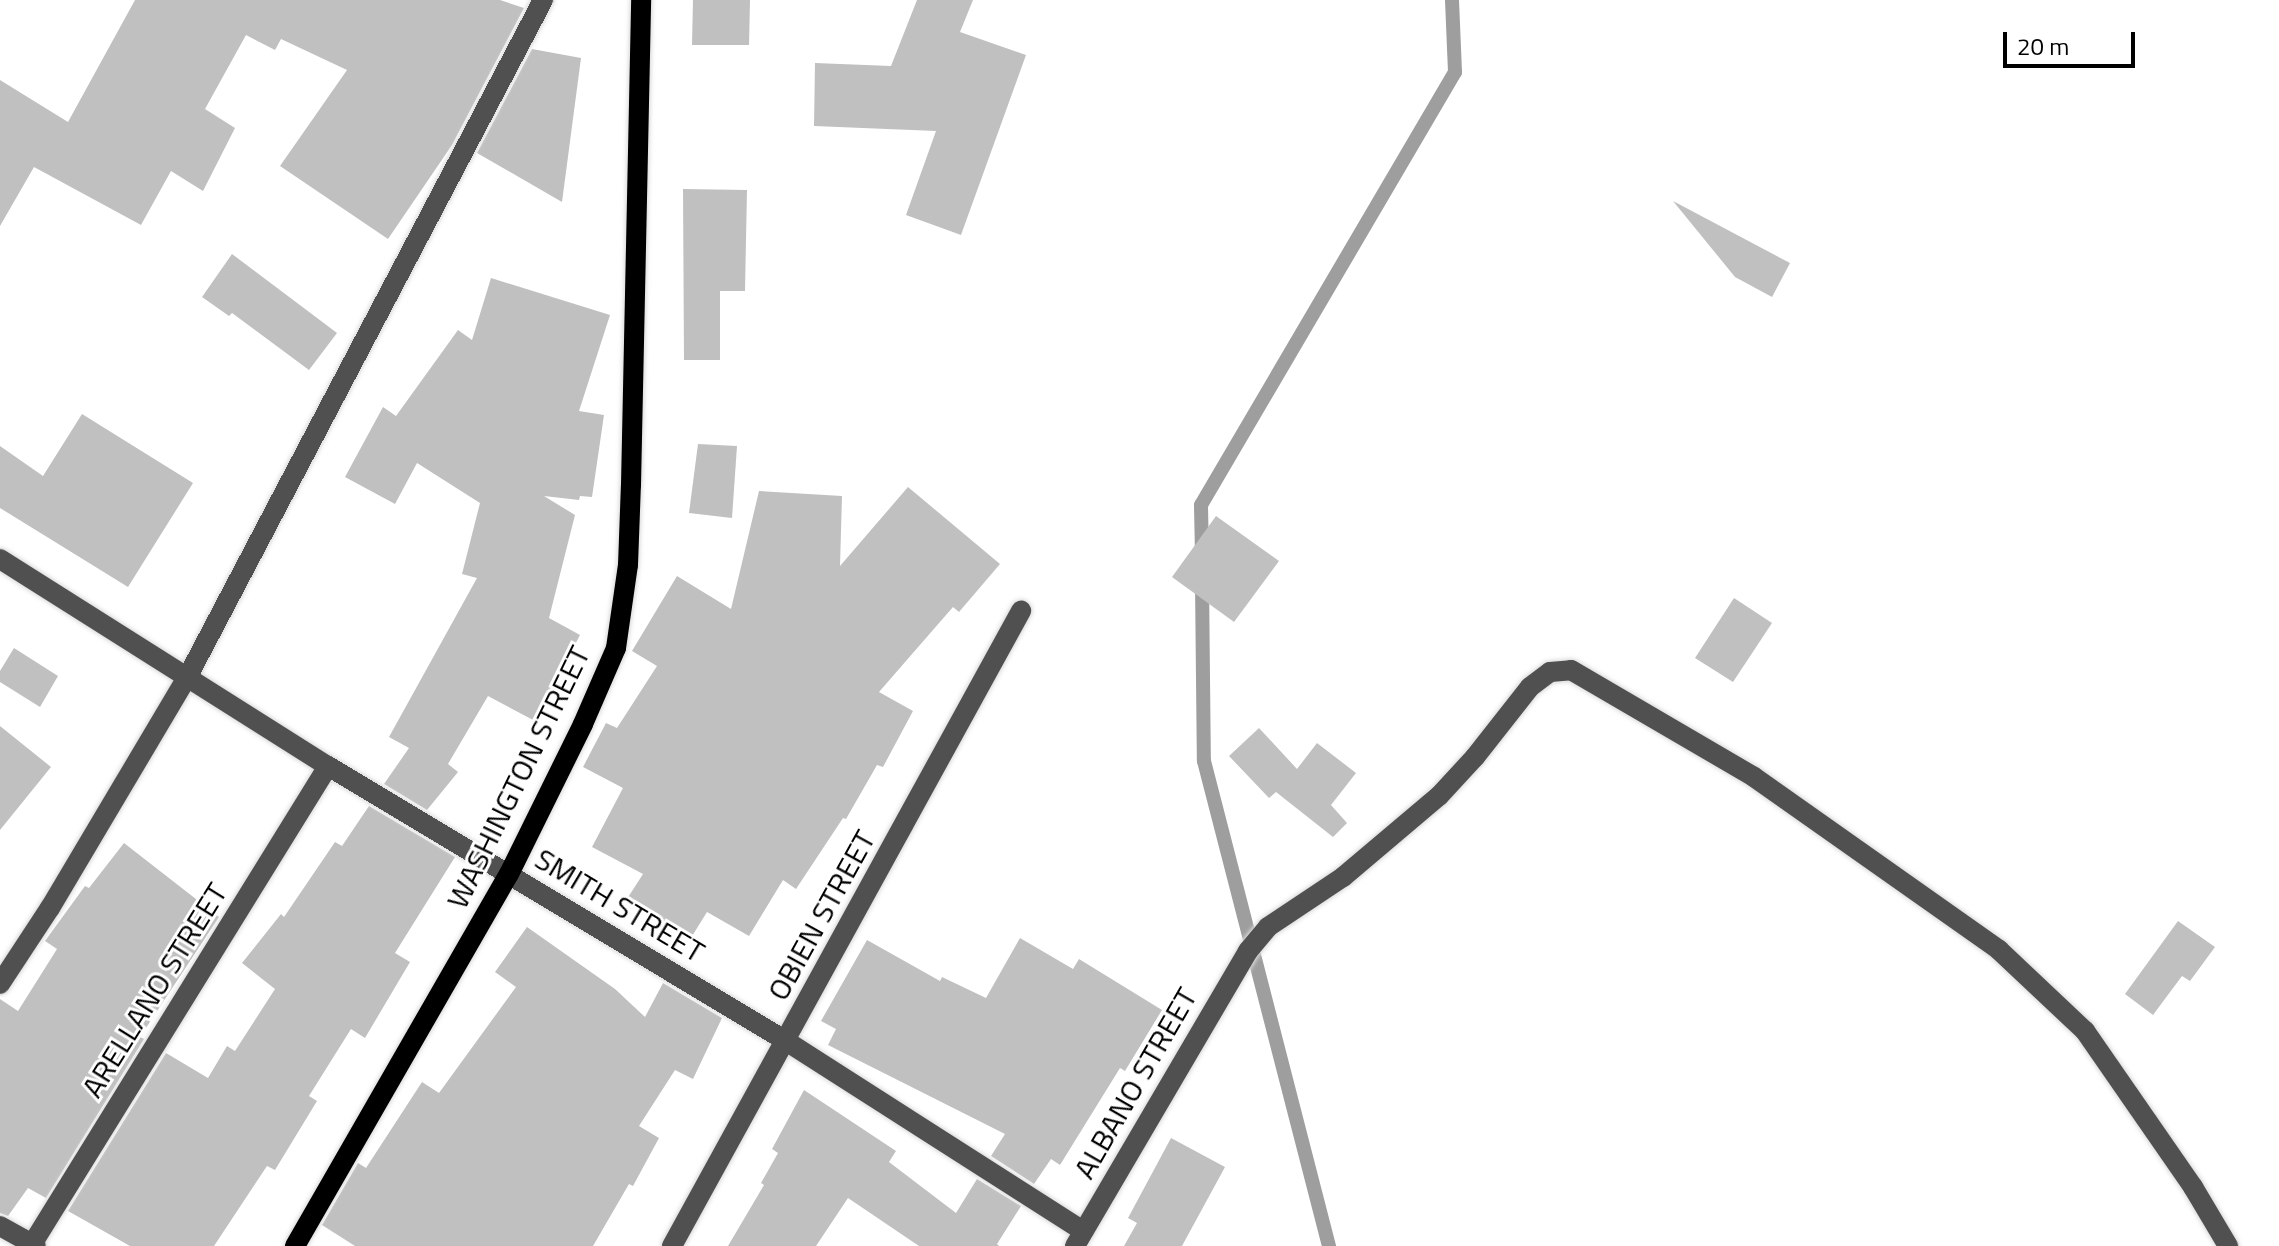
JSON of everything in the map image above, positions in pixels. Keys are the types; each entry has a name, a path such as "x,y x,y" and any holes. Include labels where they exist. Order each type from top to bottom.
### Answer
{"main road":[{"name":"WASHINGTON STREET","path":"295,1246 509,874 583,724 616,648 628,565 641,0"}],"street":[{"path":"0,984 50,908 188,676 543,0"},
{"name":"SMITH STREET","path":"0,559 328,766 786,1041 1079,1238"},
{"name":"OBIEN STREET","path":"672,1246 1021,611"},
{"name":"ALBANO STREET","path":"1079,1238 1248,951 1268,927 1343,877 1439,796 1475,757 1530,687 1550,672 1571,670 1754,777 1999,950 2085,1031 2176,1161 2228,1246"},
{"name":"ARELLANO STREET","path":"33,1245 328,766"},
{"path":"0,1226 33,1245"}],"building":[{"path":"135,0 500,0 524,8 452,145 388,239 280,166 347,70 281,39 275,50 246,35 205,109 235,128 203,191 171,171 141,225 34,167 0,226 0,80 68,122"},
{"path":"693,0 750,0 749,45 692,45"},
{"path":"917,0 973,0 960,32 1026,55 961,235 906,215 936,131 814,126 815,63 891,66"},
{"path":"532,49 581,58 562,202 477,153"},
{"path":"683,189 747,190 745,291 720,291 720,360 684,360"},
{"path":"1673,201 1790,263 1772,297 1735,277"},
{"path":"232,254 337,333 309,370 232,313 229,316 202,297"},
{"path":"491,278 610,315 579,411 604,415 592,497 580,496 579,500 544,496 575,515 549,618 580,635 535,721 488,696 448,764 458,772 427,810 384,784 409,748 389,737 477,578 462,574 480,503 417,463 395,504 345,477 383,407 396,416 458,330 472,340"},
{"path":"82,414 193,483 128,587 0,508 0,446 43,476"},
{"path":"698,444 737,446 732,518 689,513"},
{"path":"908,487 1000,564 959,612 953,607 879,692 913,711 883,767 877,765 846,819 843,818 796,889 783,880 749,936 707,912 689,941 625,902 643,874 592,847 623,788 583,767 606,723 617,728 657,666 632,651 677,576 731,609 759,491 842,496 840,566"},
{"path":"1216,516 1279,561 1234,622 1172,577"},
{"path":"1734,598 1772,623 1733,682 1695,658"},
{"path":"14,648 58,676 40,707 0,682 0,671"},
{"path":"0,726 51,767 0,830"},
{"path":"1259,728 1297,769 1317,743 1356,773 1331,805 1347,823 1333,837 1276,792 1269,798 1229,756"},
{"path":"369,806 455,857 395,953 410,962 365,1038 351,1029 309,1096 317,1101 275,1170 267,1166 214,1246 130,1246 68,1211 166,1053 208,1078 227,1046 235,1051 275,989 242,963 281,914 284,917 335,842 342,846"},
{"path":"124,843 219,917 140,1037 144,1039 46,1198 28,1188 8,1216 0,1213 0,999 18,1011 57,949 45,941 85,886 89,888"},
{"path":"2178,921 2215,947 2190,981 2182,976 2153,1015 2125,994"},
{"path":"527,927 615,989 645,1017 663,983 722,1018 693,1079 675,1070 639,1126 659,1138 633,1186 629,1184 593,1246 355,1246 322,1225 358,1163 366,1168 422,1082 439,1093 516,987 495,972"},
{"path":"1020,938 1073,969 1079,959 1162,1010 1125,1071 1120,1068 1060,1165 1051,1159 1034,1184 991,1156 1005,1134 828,1045 836,1029 821,1021 867,940 940,981 942,977 986,998"},
{"path":"804,1090 896,1151 889,1162 956,1213 977,1179 1021,1206 997,1244 999,1246 919,1246 848,1198 816,1246 728,1246 764,1185 761,1183 778,1153 772,1149"},
{"path":"1171,1138 1225,1167 1182,1246 1124,1246 1137,1223 1128,1218"}],"waterway":[{"path":"1202,554 1201,505 1455,72 1452,0"},
{"path":"1202,582 1204,761 1329,1246"}]}
